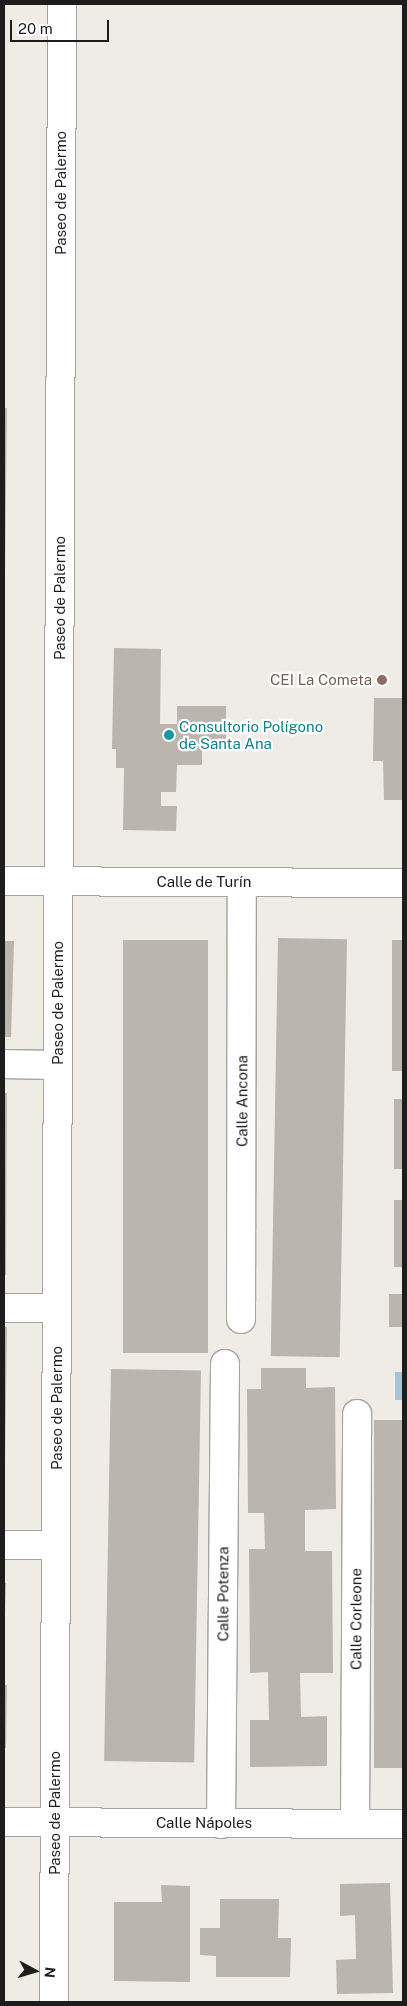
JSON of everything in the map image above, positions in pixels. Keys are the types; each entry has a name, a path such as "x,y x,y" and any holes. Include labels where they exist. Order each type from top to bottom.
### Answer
{"street":[{"name":"Paseo de Palermo","path":"54,2002 62,4"},
{"name":"Calle de Turín","path":"4,881 403,883"},
{"name":"Calle Ancona","path":"241,1319 242,882"},
{"path":"4,1064 58,1065"},
{"path":"4,1308 57,1308"},
{"name":"Calle Potenza","path":"221,1824 225,1364"},
{"name":"Calle Corleone","path":"355,1824 357,1414"},
{"path":"4,1545 56,1545"},
{"name":"Calle Nápoles","path":"4,1822 403,1824"}],"water":[{"path":"395,1372 403,1372 403,1400 395,1400"}],"building":[{"path":"4,408 7,408 5,576 4,576"},
{"name":"Consultorio Polígono de Santa Ana","path":"114,648 161,649 160,724 177,724 177,706 226,706 226,747 202,747 202,765 177,765 176,792 161,792 161,806 177,806 176,831 123,830 124,768 116,768 116,749 112,749"},
{"path":"374,698 403,698 403,800 384,800 383,761 373,761"},
{"path":"278,938 347,939 340,1357 271,1356"},
{"path":"123,940 208,940 208,1353 123,1353"},
{"path":"392,940 403,940 403,1071 392,1071"},
{"path":"4,941 14,941 11,1037 4,1037"},
{"path":"4,1093 7,1093 6,1275 4,1275"},
{"path":"394,1099 403,1099 403,1169 394,1169"},
{"path":"394,1200 403,1200 403,1267 394,1267"},
{"path":"389,1294 403,1294 403,1327 389,1327"},
{"path":"4,1327 7,1327 5,1466 4,1466"},
{"path":"261,1368 306,1368 306,1388 335,1387 336,1509 305,1510 305,1551 332,1551 333,1673 300,1673 301,1717 327,1716 327,1766 250,1767 250,1720 269,1720 268,1672 250,1673 249,1549 265,1549 264,1513 248,1513 247,1389 261,1389"},
{"path":"111,1369 201,1371 194,1763 104,1761"},
{"path":"374,1420 403,1420 403,1768 374,1768"},
{"path":"4,1583 6,1583 5,1613 4,1613"},
{"path":"4,1685 7,1685 6,1748 4,1748"},
{"path":"390,1883 393,1993 337,1994 336,1960 356,1959 355,1915 340,1916 340,1884"},
{"path":"161,1885 190,1886 190,1982 114,1981 114,1902 162,1902"},
{"path":"220,1899 279,1899 278,1938 291,1938 290,1977 216,1977 216,1956 200,1955 200,1928 220,1928"}],"place":[{"name":"CEI La Cometa","path":"382,680"},
{"name":"Consultorio Polígono de Santa Ana","path":"169,735"}]}
